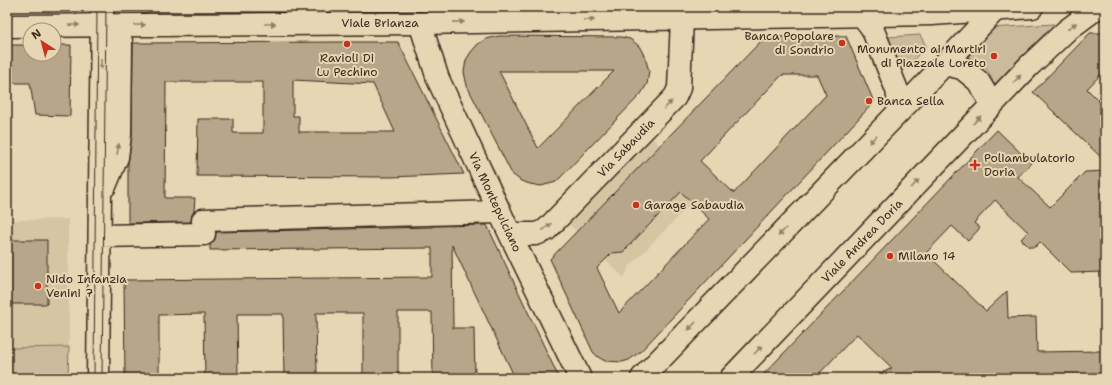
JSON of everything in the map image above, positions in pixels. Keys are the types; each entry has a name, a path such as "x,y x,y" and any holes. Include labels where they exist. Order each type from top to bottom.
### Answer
{"street":[{"name":"Viale Brianza","path":"7,26 102,16 419,15 682,19 862,15 936,10 1032,7"},
{"name":"Viale Andrea Doria","path":"731,378 992,104 1054,42 1098,7"},
{"path":"642,378 900,111 996,8"},
{"name":"Via Montepulciano","path":"419,15 438,79 510,234 581,378"},
{"path":"862,15 872,28 897,90 900,111"},
{"path":"98,378 100,198 117,157 120,135 121,40 102,16"},
{"name":"Via Sabaudia","path":"510,234 536,234 546,230 675,97 680,88 682,19"},
{"path":"944,64 962,68 978,81 992,104"},
{"path":"100,236 204,234 203,220 500,212"}],"shaded area":[{"path":"1054,24 994,85 987,69 984,66 964,56 990,28"},
{"path":"920,35 926,46 903,72 888,37"},
{"path":"647,133 706,188 629,267 624,278 563,218"},
{"name":"Nido Infanzia Venini 7","path":"68,219 69,347 7,348 7,220"},
{"path":"69,347 68,378 7,378 7,348"}],"building":[{"path":"1090,33 1105,33 1105,70 1087,89 1105,107 1105,161 1033,92"},
{"path":"499,36 621,37 630,39 639,46 645,57 649,71 647,84 641,94 556,182 541,186 530,184 521,181 512,174 467,86 464,72 466,60 478,44 486,39","holes":["499,71 614,71 538,148"]},
{"path":"846,36 874,102 641,351 629,360 622,362 605,361 593,352 550,259 765,37","holes":["782,75 817,75 826,95 734,193 700,161","681,192 709,219 619,313 597,268 612,253 623,252"]},
{"path":"398,42 464,174 391,177 197,176 198,119 233,119 233,133 263,133 263,82 166,82 165,198 195,198 194,211 191,222 128,223 128,164 132,135 133,43","holes":["293,80 373,84 395,132 299,132 299,116 293,116"]},
{"path":"7,45 22,45 22,62 62,62 62,45 71,45 70,116 35,115 30,83 7,83"},
{"path":"997,130 1031,163 1018,177 1050,207 1085,172 1105,171 1105,272 1071,273 1040,242 1035,247 1029,247 1021,239 1028,232 995,200 974,223 980,228 968,241 952,226 926,253 986,311 1007,291 1008,318 1036,317 1037,352 1105,351 1105,378 870,378 892,368 857,334 815,378 760,378"},
{"path":"487,225 559,378 515,378 452,245 453,328 474,328 475,378 433,378 432,312 398,312 398,378 363,378 363,313 316,313 317,378 284,378 283,314 237,314 238,378 205,378 204,314 159,315 159,378 125,378 124,280 432,277 432,248 210,250 210,245 215,239 216,232"},
{"path":"7,240 47,240 47,304 7,304"}],"tram line":[{"path":"94,378 97,7"},
{"path":"102,378 106,7"}],"place":[{"name":"Banca Popolare di Sondrio","path":"842,43"},
{"name":"Ravioli Di Lu Pechino","path":"347,44"},
{"name":"Monumento ai Martiri di Piazzale Loreto","path":"994,56"},
{"name":"Banca Sella","path":"869,101"},
{"name":"Poliambulatorio Doria","path":"975,165"},
{"name":"Garage Sabaudia","path":"636,205"},
{"name":"Milano 14","path":"890,256"},
{"name":"Nido Infanzia Venini 7","path":"38,286"}]}
